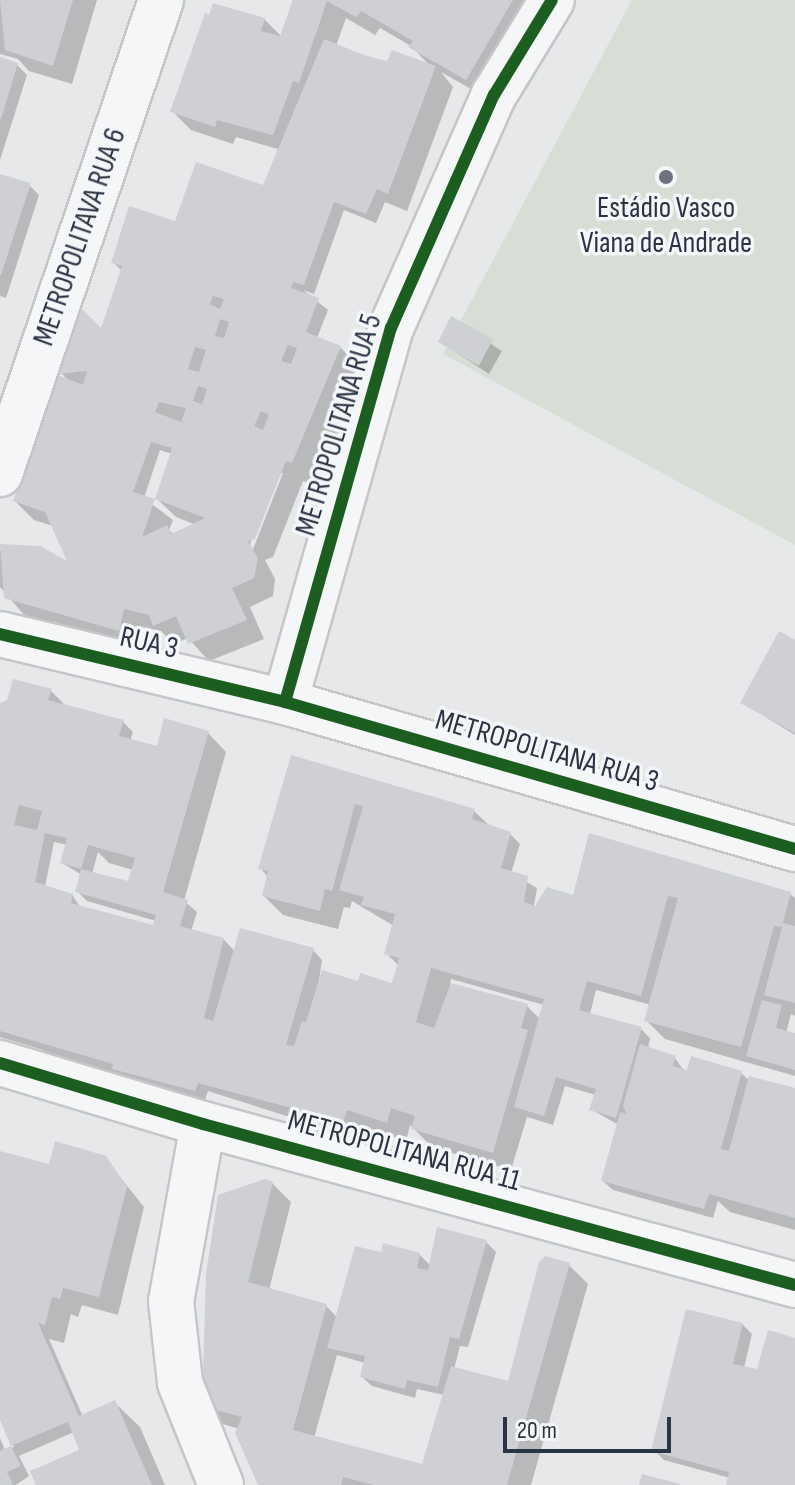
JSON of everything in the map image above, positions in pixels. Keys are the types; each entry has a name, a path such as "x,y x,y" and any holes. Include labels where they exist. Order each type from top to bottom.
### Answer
{"street":[{"name":"METROPOLITAVA RUA 6","path":"0,474 161,0"},
{"name":"METROPOLITANA RUA 5","path":"285,702 391,328 494,95 552,0"},
{"name":"RUA 3","path":"0,634 285,702"},
{"name":"METROPOLITANA RUA 3","path":"285,702 795,849"},
{"name":"METROPOLITANA RUA 11","path":"0,1063 203,1124 795,1285"},
{"path":"203,1124 171,1301 180,1383 221,1485"}],"shaded area":[{"name":"Estádio Vasco Viana de Andrade","path":"632,0 795,0 795,545 443,354"}],"building":[{"path":"0,0 73,0 53,66 5,50"},
{"path":"293,0 513,0 466,80 408,47 413,41 361,11 356,17 327,1 299,83 293,81 273,135 217,120 215,127 170,112 205,13 209,15 213,3 265,18 261,31 280,36"},
{"path":"324,39 369,57 387,61 392,50 436,66 388,194 377,189 366,214 334,202 304,285 293,282 291,288 319,298 306,332 341,346 292,463 286,461 255,539 248,541 258,558 254,578 232,588 247,620 188,644 176,616 153,626 149,615 124,609 119,631 4,598 0,544 40,546 67,561 45,512 13,501 58,375 83,385 87,371 59,374 81,308 101,328 122,266 111,263 129,206 175,221 196,162 263,185","holes":["213,296 224,299 220,309 210,304","220,319 229,322 224,338 215,336","288,345 297,348 291,364 281,361","195,347 206,350 199,372 188,369","198,386 207,389 202,404 193,401","159,402 186,408 181,422 155,412","261,411 269,415 263,430 254,426","151,442 172,448 155,499 133,492","155,499 205,518 171,534 167,525 142,537"]},
{"path":"0,57 18,63 1,119 0,119"},
{"path":"0,174 31,183 1,275 0,275"},
{"path":"451,316 493,339 479,366 438,342"},
{"path":"779,631 795,640 795,733 740,703"},
{"path":"13,679 52,689 48,700 124,720 119,736 157,746 164,718 209,731 163,892 188,900 180,926 224,938 204,1018 213,1021 240,928 314,948 286,1045 294,1046 302,1021 306,1022 322,970 358,981 360,973 392,983 399,958 384,954 395,914 361,905 364,897 339,890 363,806 355,804 332,891 325,889 320,911 262,896 268,871 258,869 291,755 475,809 472,819 511,832 501,868 528,876 524,902 535,906 547,887 573,895 589,833 791,892 783,923 795,926 795,1003 764,995 782,927 774,926 741,1047 644,1021 678,898 668,896 641,996 587,981 579,1010 642,1027 616,1118 589,1110 596,1089 556,1077 544,1116 514,1107 544,999 431,968 416,1022 434,1028 451,983 528,1004 521,1028 528,1030 493,1153 411,1129 415,1116 391,1108 387,1123 347,1110 343,1122 198,1083 195,1091 112,1069 113,1064 0,1031 0,703 7,700","holes":["19,805 42,811 37,830 14,825","45,833 67,838 60,863 81,869 75,892 156,915 153,925 71,903 73,894 35,882","88,845 135,858 128,881 81,869"]},
{"path":"762,1000 782,1005 776,1028 795,1033 795,1070 746,1056"},
{"path":"640,1044 676,1056 673,1066 687,1070 691,1056 742,1071 721,1149 729,1151 749,1076 795,1088 795,1218 709,1194 704,1209 601,1181 620,1112 627,1114 623,1106"},
{"path":"55,1141 106,1156 127,1187 99,1297 63,1288 60,1299 52,1297 45,1325 38,1323 79,1416 115,1400 152,1485 36,1485 30,1471 79,1450 68,1422 11,1446 0,1420 0,1151 49,1164"},
{"path":"265,1179 273,1182 248,1282 327,1304 293,1430 422,1464 451,1366 508,1381 539,1262 545,1256 570,1263 507,1485 374,1485 343,1477 341,1485 258,1485 235,1433 242,1417 202,1406 206,1274 218,1195"},
{"path":"437,1227 487,1240 459,1339 450,1337 438,1387 407,1380 405,1389 360,1377 365,1356 327,1348 355,1246 381,1252 383,1243 420,1253 417,1268 428,1270"},
{"path":"686,1309 743,1323 733,1364 757,1369 768,1330 795,1338 795,1485 726,1485 729,1472 651,1451"},
{"path":"11,1446 21,1466 7,1472 13,1485 0,1485 0,1451"},
{"path":"642,1474 680,1484 680,1485 639,1485"}],"cycle path":[{"path":"285,702 391,328 494,95 552,0"},
{"path":"0,634 285,702 795,849"},
{"path":"0,1063 203,1124 795,1285"}],"place":[{"name":"Estádio Vasco Viana de Andrade","path":"666,177"}]}
